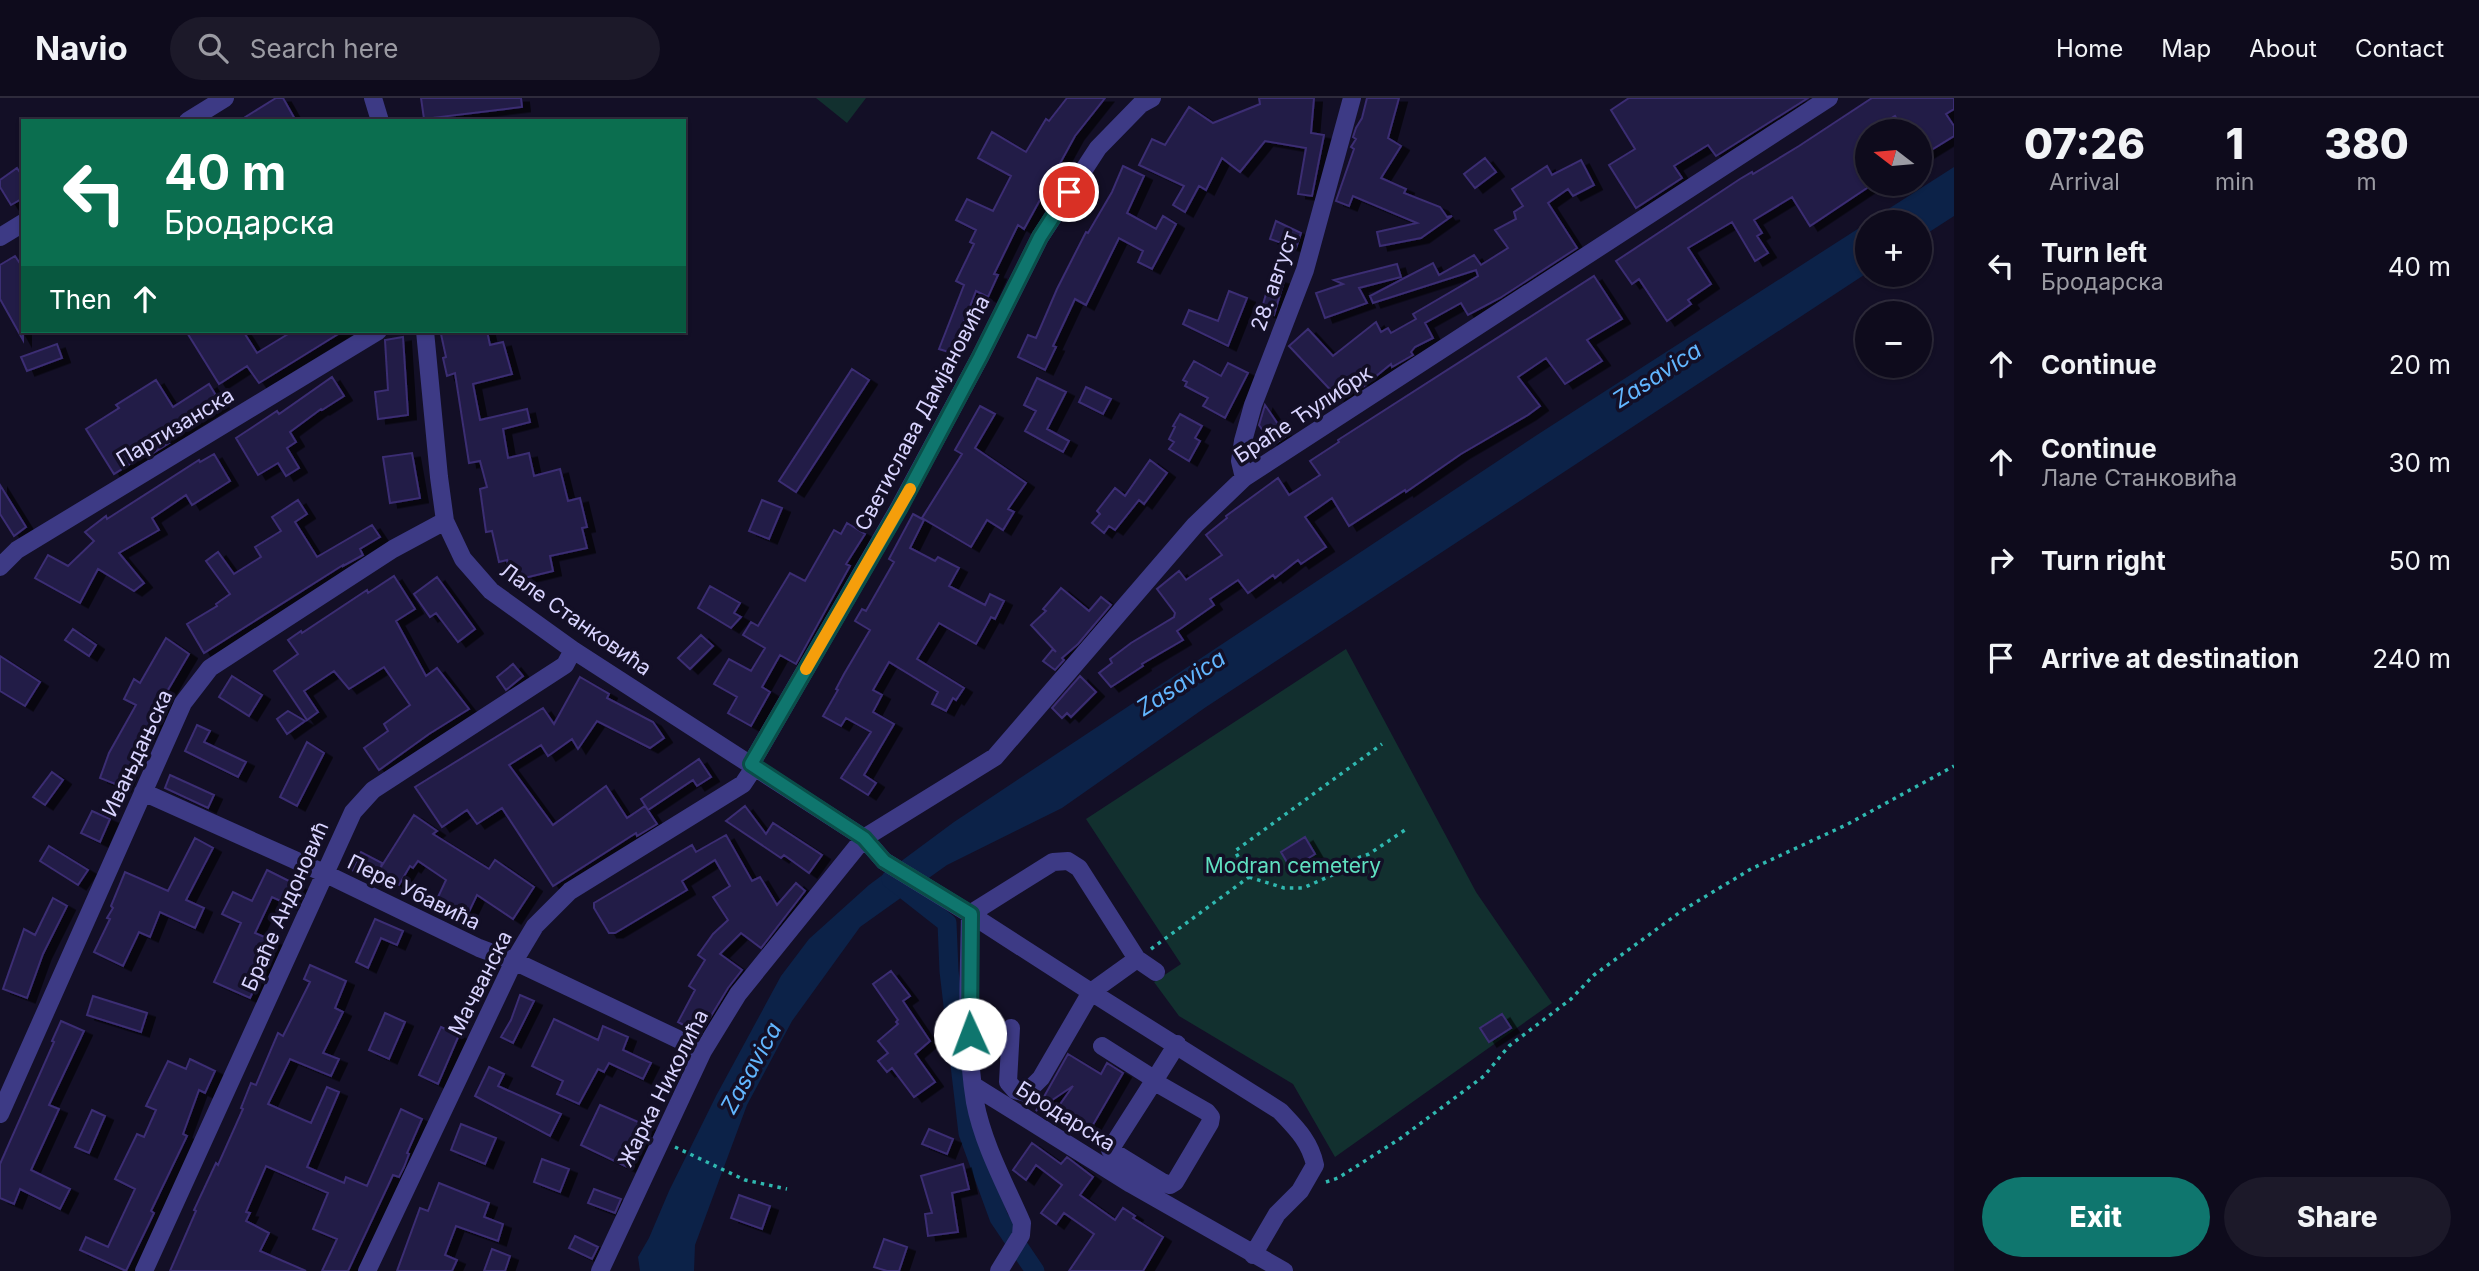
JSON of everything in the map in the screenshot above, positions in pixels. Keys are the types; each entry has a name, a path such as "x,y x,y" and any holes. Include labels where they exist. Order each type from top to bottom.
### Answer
{"street":[{"path":"191,119 225,98"},
{"path":"373,98 379,119"},
{"name":"Светислава Дамјановића","path":"753,765 899,509 1040,237 1098,148 1141,104 1152,98"},
{"name":"28. август","path":"1244,478 1240,461 1253,405 1305,271 1352,98"},
{"name":"Браће Ћулибрк","path":"864,838 995,757 1195,525 1244,478 1829,98"},
{"path":"0,237 21,224"},
{"name":"Партизанска","path":"0,567 17,550 374,333"},
{"name":"Лале Станковића","path":"425,333 445,522 463,559 491,591 573,650 864,838 884,861 971,914"},
{"name":"Ивањдањска","path":"0,1114 183,702 210,668 393,549 445,522"},
{"name":"Браће Андоновић","path":"144,1271 353,812 373,790 565,665 573,650"},
{"name":"Мачванска","path":"367,1271 514,961 535,926 569,891 743,784 753,765"},
{"name":"Пере Убавића","path":"143,792 326,874 703,1051"},
{"name":"Жарка Николића","path":"600,1271 703,1051 738,994 864,838"},
{"path":"971,914 1053,862 1068,861 1079,868 1137,959 1156,972"},
{"path":"971,914 1280,1111 1301,1133 1312,1151 1315,1165 1300,1191 1278,1214 1253,1255"},
{"path":"971,914 968,1012 975,1102 985,1139 1022,1223 1021,1235 999,1271"},
{"path":"1011,1028 1009,1082 1015,1090 1026,1093 1041,1078 1091,992 1137,959"},
{"path":"1102,1046 1154,1080 1211,1117 1175,1182 1170,1185 1110,1150 1154,1080 1177,1044"},
{"name":"Бродарска","path":"974,1086 1131,1184 1284,1271"}],"path":[{"path":"1382,744 1235,851 1249,877 1283,888 1303,888 1339,872 1352,860 1369,854 1408,828"},
{"path":"1300,1191 1338,1178 1402,1138 1484,1076 1509,1046 1571,999 1594,975 1683,910 1751,869 1846,825 1954,766"},
{"path":"1137,959 1249,877"},
{"path":"684,1151 746,1180 787,1189"}],"green space":[{"path":"816,98 866,98 847,123"},
{"name":"Modran cemetery","path":"1346,649 1476,892 1552,1003 1335,1157 1293,1084 1179,1016 1154,982 1181,964 1086,819"}],"water":[{"path":"1954,167 1954,216 1932,230 1932,210 1887,210 1909,196 1932,196 1932,181"},
{"name":"Zasavica","path":"1855,231 1855,281 1206,707 1062,808 947,865 860,927 792,1021 747,1105 695,1245 694,1271 640,1271 638,1257 716,1096 781,976 809,939 869,885 954,822 1540,433"}],"building":[{"path":"276,98 283,98 295,119 242,119"},
{"path":"421,98 521,98 522,107 424,119"},
{"path":"1067,98 1105,98 1075,136 1024,229 1018,225 994,274 998,275 988,297 976,291 952,353 939,349 964,285 956,281 974,244 970,242 976,230 956,220 967,199 993,211 1011,176 978,158 992,132 1026,152 1046,119 1049,121"},
{"path":"1259,98 1314,98 1311,133 1324,135 1312,196 1298,194 1306,148 1265,141 1240,172 1222,158 1206,190 1199,186 1185,212 1173,205 1184,186 1139,165 1152,139 1165,145 1189,107 1213,123 1260,104"},
{"path":"1367,98 1399,98 1388,138 1401,146 1381,178 1406,189 1404,193 1440,207 1447,217 1452,216 1421,238 1380,246 1377,232 1417,223 1353,196 1349,206 1336,201 1354,149 1351,147 1356,139 1353,137"},
{"path":"1629,98 1808,98 1716,156 1708,145 1674,166 1682,178 1636,208 1609,165 1635,149 1611,110"},
{"path":"1872,98 1954,98 1954,109 1946,114 1954,126 1954,136 1932,150 1932,119 1897,119 1895,116 1890,119 1855,119 1855,196 1810,226 1792,197 1754,220 1762,233 1757,236 1768,253 1755,261 1732,222 1688,248 1711,284 1688,300 1691,304 1667,321 1639,279 1632,284 1616,261 1740,179 1799,146"},
{"path":"1485,158 1496,172 1475,188 1464,174"},
{"path":"1581,160 1594,185 1573,196 1568,189 1548,203 1577,248 1500,298 1468,315 1461,303 1425,323 1433,338 1415,347 1411,352 1413,355 1392,367 1391,364 1364,386 1359,379 1339,399 1289,346 1308,329 1333,356 1376,322 1381,332 1388,328 1391,333 1416,319 1413,314 1478,276 1476,270 1373,303 1370,296 1433,263 1439,275 1474,255 1481,265 1508,248 1495,230 1516,219 1514,212 1523,206 1512,189 1547,166 1552,175"},
{"path":"1123,166 1144,176 1127,213 1156,229 1163,216 1176,224 1152,269 1138,262 1143,251 1119,238 1086,305 1075,299 1045,370 1018,357 1028,335 1036,338 1057,289 1086,232 1088,233 1112,192"},
{"path":"17,168 21,174 21,199 11,205 0,187 0,180"},
{"path":"1276,221 1301,233 1296,248 1270,239"},
{"path":"15,256 21,265 23,340 0,299 0,265"},
{"path":"1397,264 1401,277 1359,288 1367,303 1325,318 1316,293 1343,284 1334,280"},
{"path":"1594,276 1622,319 1587,340 1602,361 1565,384 1546,358 1518,377 1540,406 1528,415 1461,454 1406,492 1405,490 1349,526 1332,498 1305,517 1326,547 1301,564 1298,560 1275,578 1273,575 1248,593 1238,580 1210,599 1214,605 1177,631 1183,640 1142,664 1143,666 1111,687 1099,673 1112,663 1110,659 1131,643 1174,617 1175,613 1157,589 1179,571 1186,580 1222,555 1206,535 1227,518 1226,516 1278,478 1289,495 1320,475 1310,461 1339,442 1338,440"},
{"path":"1271,277 1284,281 1274,315 1261,311"},
{"path":"1229,291 1247,298 1228,346 1183,324 1189,310 1218,321"},
{"path":"187,333 244,333 257,353 290,333 340,333 259,383 247,366 219,384"},
{"path":"487,333 490,345 503,342 512,374 473,384 480,420 527,409 530,422 503,429 508,458 529,453 534,476 560,469 568,501 580,498 587,527 582,528 587,548 550,556 553,571 512,581 507,560 499,562 492,531 486,532 480,489 487,487 480,461 469,463 455,373 447,376 441,334"},
{"path":"403,337 408,415 378,419 375,392 388,390 385,340"},
{"path":"57,344 62,358 27,371 21,357"},
{"path":"1194,361 1221,376 1228,363 1248,373 1225,418 1203,406 1208,398 1185,386 1187,382 1183,380"},
{"path":"852,369 869,380 796,492 779,481"},
{"path":"332,377 344,396 290,432 296,442 287,448 299,468 286,476 278,463 258,475 236,438 277,411 279,414"},
{"path":"1037,378 1066,392 1047,429 1069,441 1063,452 1025,431 1036,411 1024,405"},
{"path":"156,380 173,407 209,384 221,404 185,427 186,429 167,441 169,443 114,474 86,429 119,408 116,405"},
{"path":"1086,387 1111,399 1103,414 1079,402"},
{"path":"1265,405 1286,436 1273,445 1259,425"},
{"path":"980,406 995,414 975,448 1026,483 1008,509 1014,512 1003,530 987,520 971,547 922,518 962,454 955,450"},
{"path":"1180,414 1202,426 1195,438 1200,441 1189,461 1169,449 1174,442 1169,439 1175,427 1173,426"},
{"path":"412,453 420,498 390,503 383,457"},
{"path":"214,454 230,481 192,505 186,495 152,518 159,530 119,553 144,583 134,591 98,569 80,603 35,578 48,555 68,566 94,541 85,532 106,516 107,519 199,460 200,462"},
{"path":"1150,460 1167,473 1144,504 1139,500 1115,530 1109,526 1104,533 1092,523 1100,514 1097,511 1115,488 1125,496"},
{"path":"0,485 26,527 14,536 0,514"},
{"path":"298,500 307,514 295,522 317,557 372,525 380,537 360,549 363,555 204,653 187,624 217,606 216,604 230,594 206,561 218,552 234,574 261,557 255,547 281,531 272,517"},
{"path":"762,500 782,508 769,539 749,531"},
{"path":"913,514 924,520 910,548 935,561 938,557 959,568 949,586 985,605 990,594 1004,601 995,619 991,617 976,644 939,623 917,659 964,688 956,700 953,698 946,711 932,704 938,692 889,662 873,690 882,695 873,712 894,724 864,775 876,783 868,795 841,778 871,732 846,718 841,726 823,716 870,630 855,621 862,609 866,611 894,562 889,559"},
{"path":"847,523 865,534 846,564 850,566 796,664 780,655 762,687 770,692 751,726 728,713 737,697 714,684 729,659 751,671 765,648 743,635 751,622 758,626 790,573 805,581 834,530 841,534"},
{"path":"394,576 415,609 396,621 426,676 437,668 469,709 379,770 364,748 388,731 384,724 410,705 384,667 349,689 334,671 304,691 318,712 307,720 274,671 298,654 288,640"},
{"path":"437,577 475,629 458,642 436,613 430,617 414,594"},
{"path":"710,586 740,603 734,613 741,617 731,628 698,608"},
{"path":"1061,588 1089,611 1101,597 1111,605 1078,644 1062,658 1064,660 1055,670 1043,661 1053,649 1056,652 1031,625 1046,611 1043,609"},
{"path":"73,629 96,645 89,656 65,640"},
{"path":"701,635 713,646 690,669 678,658"},
{"path":"166,638 189,654 165,695 168,697 139,748 123,787 100,778 109,753 136,705 124,699 134,679 140,683"},
{"path":"0,656 40,682 25,706 0,691"},
{"path":"513,664 523,676 506,690 497,677"},
{"path":"232,676 262,695 249,716 219,697"},
{"path":"1080,676 1096,692 1071,717 1067,713 1062,718 1052,708"},
{"path":"580,677 609,694 607,698 653,722 664,738 650,748 597,721 578,749 572,739 548,756 541,745 509,765 553,825 606,786 627,818 645,806 657,824 637,836 636,833 553,886 502,808 477,824 467,810 442,827 415,787 543,708 554,724"},
{"path":"288,711 305,721 287,734 277,719"},
{"path":"197,725 210,731 204,742 246,762 238,777 185,751"},
{"path":"307,742 324,753 297,806 280,797"},
{"path":"699,759 711,777 697,786 693,780 648,810 641,799"},
{"path":"52,772 63,780 45,805 33,797"},
{"path":"170,775 214,795 208,808 165,788"},
{"path":"745,806 766,834 773,823 822,855 809,873 784,855 781,858 726,821"},
{"path":"92,811 110,819 100,842 81,833"},
{"path":"414,815 437,831 433,834 489,869 495,860 534,887 513,919 477,895 463,924 432,910 446,880 418,861 413,868 410,866 399,885 377,873 373,881 352,870 361,852 382,863 381,867"},
{"path":"726,835 752,881 760,877 777,905 796,883 805,891 761,948 741,933 720,954 742,970 700,1034 678,1022 695,990 689,986 705,960 698,955 713,934 728,920 713,897 730,886 715,860 682,881 687,890 615,933 609,933 594,908 594,903 692,845 696,852"},
{"path":"1305,837 1315,854 1291,869 1281,852"},
{"path":"195,838 213,848 186,900 204,908 195,928 160,912 150,937 139,932 123,966 94,952 110,919 107,918 125,872 168,891"},
{"path":"49,846 88,870 78,885 40,861"},
{"path":"267,870 303,888 294,907 272,897 255,933 276,942 250,998 214,982 241,923 222,914 233,892 252,901"},
{"path":"53,898 67,906 43,954 27,998 3,989 24,929 35,935"},
{"path":"375,919 403,931 397,945 381,938 368,968 356,962"},
{"path":"310,965 346,981 335,1008 343,1012 323,1053 339,1059 331,1076 290,1059 268,1104 311,1123 327,1087 339,1092 307,1167 344,1183 346,1177 367,1186 401,1109 422,1119 407,1153 409,1154 404,1167 399,1177 393,1175 348,1271 322,1271 337,1239 313,1229 328,1193 266,1166 246,1212 250,1213 246,1221 269,1233 260,1251 306,1271 170,1271 196,1211 194,1210 243,1109 241,1108 251,1083 256,1085 278,1033 283,1036 310,982 304,979"},
{"path":"891,971 910,996 903,1001 930,1041 915,1054 935,1082 914,1097 892,1068 887,1072 878,1061 888,1053 878,1041 898,1024 898,1020 873,984"},
{"path":"520,995 534,1001 513,1043 501,1037 511,1020"},
{"path":"93,996 147,1013 141,1032 87,1015"},
{"path":"385,1013 405,1022 389,1059 369,1050"},
{"path":"1502,1014 1511,1028 1489,1042 1480,1028"},
{"path":"554,1019 598,1040 603,1026 628,1037 623,1050 651,1063 643,1079 609,1063 604,1072 598,1069 579,1104 557,1094 563,1081 532,1066"},
{"path":"61,1021 84,1031 49,1105 59,1109 31,1170 70,1189 60,1209 20,1189 14,1204 0,1198 0,1164"},
{"path":"441,1027 459,1035 438,1084 419,1075"},
{"path":"1068,1054 1101,1074 1107,1063 1123,1073 1090,1130 1056,1110 1073,1086 1036,1111"},
{"path":"190,1059 215,1071 205,1093 199,1090 183,1134 187,1136 126,1271 80,1250 86,1237 108,1247 135,1189 115,1179 137,1134 144,1137 156,1110 146,1106 168,1061 186,1069"},
{"path":"489,1067 504,1074 498,1086 561,1114 550,1136 475,1096"},
{"path":"600,1105 647,1126 627,1167 581,1145"},
{"path":"92,1110 105,1116 89,1153 75,1147"},
{"path":"461,1124 496,1138 485,1164 451,1150"},
{"path":"929,1129 953,1139 947,1154 922,1144"},
{"path":"1032,1143 1061,1164 1067,1157 1093,1177 1080,1195 1115,1220 1123,1208 1135,1216 1133,1218 1163,1237 1143,1271 1069,1271 1094,1234 1064,1213 1056,1224 1041,1213 1062,1185 1036,1165 1026,1180 1013,1170"},
{"path":"542,1159 569,1169 560,1192 534,1182"},
{"path":"963,1164 969,1189 952,1193 958,1232 928,1236 925,1214 932,1213 921,1176"},
{"path":"439,1183 489,1203 484,1217 503,1224 498,1241 456,1226 445,1255 457,1260 452,1271 397,1271 420,1208 428,1211"},
{"path":"594,1189 621,1199 615,1213 588,1203"},
{"path":"739,1195 770,1206 762,1229 731,1218"},
{"path":"575,1236 598,1247 592,1259 569,1248"},
{"path":"884,1239 907,1247 899,1271 874,1267"},
{"path":"492,1249 510,1256 505,1271 484,1271"}],"waterway":[{"path":"891,879 947,923 949,971 968,1133 999,1218 1035,1271"}],"slow traffic":[{"path":"806,669 910,489"}],"route":[{"path":"970,1034 968,1012 971,914 884,861 864,838 751,764 899,509 1040,237 1069,192"}]}
